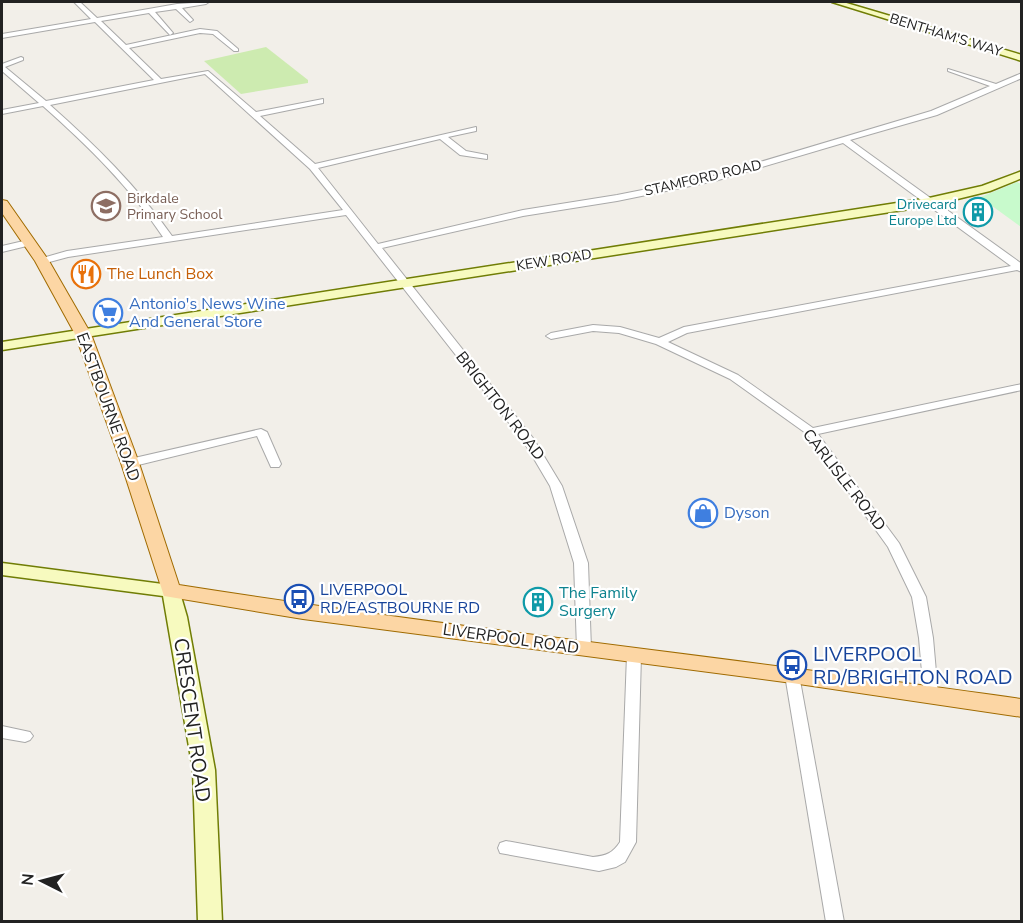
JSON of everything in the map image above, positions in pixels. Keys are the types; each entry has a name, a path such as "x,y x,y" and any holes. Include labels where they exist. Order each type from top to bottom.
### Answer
{"main road":[{"name":"BENTHAM'S WAY","path":"836,2 1022,57"},
{"name":"KEW ROAD","path":"2,346 929,202 986,189 1022,174"},
{"name":"EASTBOURNE ROAD","path":"2,204 42,261 83,334 130,464 171,591"},
{"name":"LIVERPOOL ROAD","path":"2,569 171,591 303,612 792,675 1022,708"},
{"name":"CRESCENT ROAD","path":"171,591 204,770 210,921"}],"street":[{"path":"77,2 126,46 159,81"},
{"path":"2,36 206,2"},
{"path":"177,6 190,20"},
{"path":"150,11 170,33"},
{"path":"126,46 200,31 215,32 236,50"},
{"path":"21,59 2,67 46,103 104,158 161,225 170,240"},
{"path":"950,70 964,78 996,86"},
{"name":"BRIGHTON ROAD","path":"159,81 206,72 313,167 403,284 518,424 546,466 566,514 580,563 584,648"},
{"name":"STAMFORD ROAD","path":"376,247 523,213 617,198 715,178 934,113 1022,75"},
{"path":"2,112 159,81"},
{"path":"255,115 320,101"},
{"path":"313,167 473,129"},
{"path":"442,136 455,149 480,154"},
{"path":"844,140 1020,268"},
{"path":"42,261 67,254 349,212"},
{"path":"2,249 28,243"},
{"path":"660,342 684,330 1020,268"},
{"name":"CARLISLE ROAD","path":"551,336 593,328 620,330 660,342 734,377 811,432 894,546 919,597 932,695"},
{"path":"811,432 1020,388"},
{"path":"130,464 261,432 275,464"},
{"path":"506,848 593,864 605,864 620,858 625,851 628,842 634,655"},
{"path":"792,675 835,921"},
{"path":"2,732 25,736"}],"green space":[{"path":"266,47 308,80 308,83 241,94 204,61"},
{"path":"1017,182 1021,184 1021,227 988,203 979,207 981,197"}],"place":[{"name":"Birkdale Primary School","path":"106,206"},
{"name":"Drivecard Europe Ltd","path":"978,212"},
{"name":"The Lunch Box","path":"86,274"},
{"name":"Antonio's News Wine And General Store","path":"108,313"},
{"name":"Dyson","path":"703,513"},
{"name":"LIVERPOOL RD/EASTBOURNE RD","path":"299,599"},
{"name":"The Family Surgery","path":"538,602"},
{"name":"LIVERPOOL RD/BRIGHTON ROAD","path":"792,665"}]}
